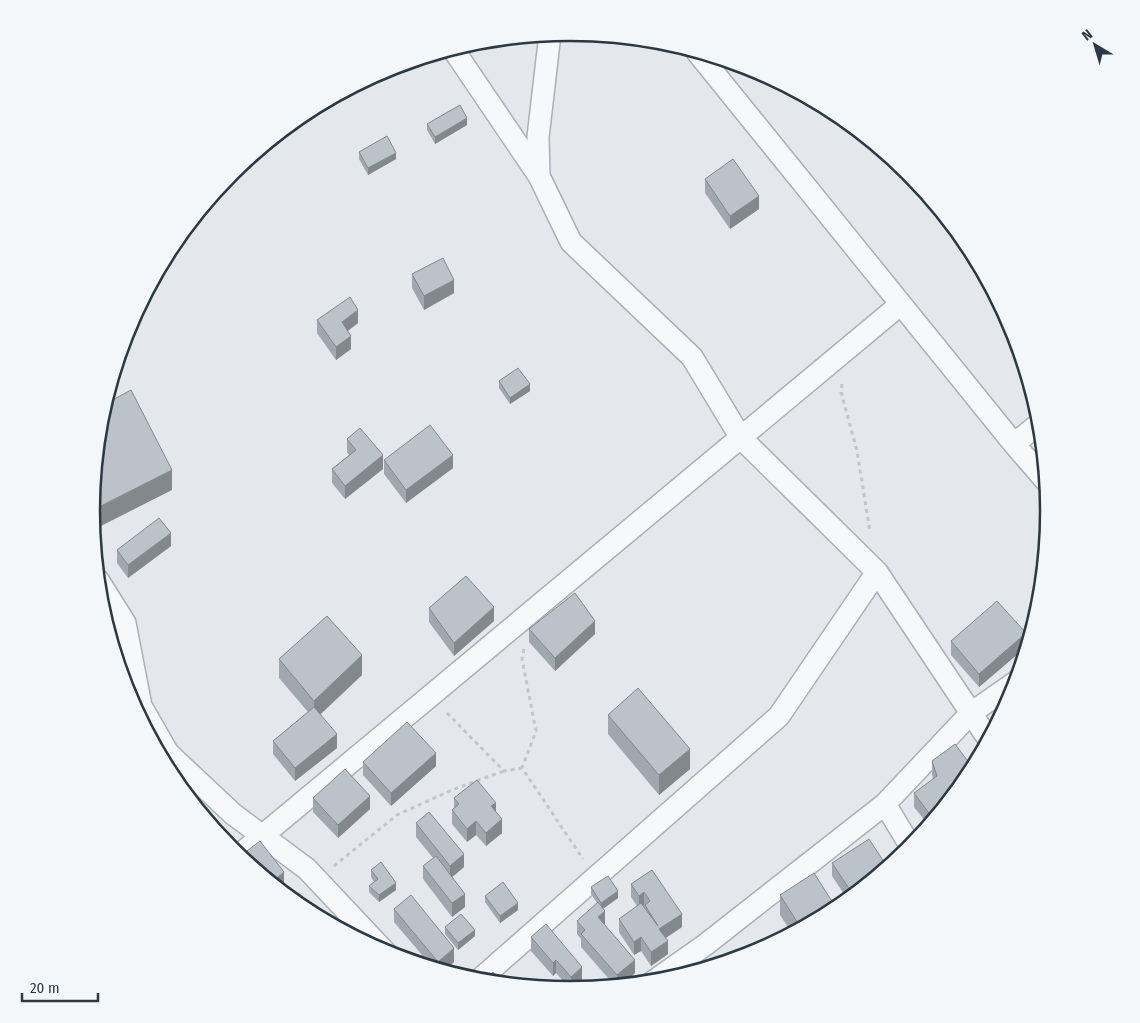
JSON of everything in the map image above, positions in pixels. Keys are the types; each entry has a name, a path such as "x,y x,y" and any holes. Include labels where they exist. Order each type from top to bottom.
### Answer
{"street":[{"path":"539,176 538,137 549,42"},
{"path":"457,55 539,176 571,242 692,357 741,438 877,572 984,734"},
{"path":"704,61 1038,472"},
{"path":"245,851 901,304"},
{"path":"1014,444 1033,429"},
{"path":"486,974 779,716 877,572"},
{"path":"108,596 125,623 140,700"},
{"path":"665,972 705,945 884,804 971,713 1005,690"},
{"path":"147,716 168,753 232,814 308,869 370,937"},
{"path":"884,804 907,840"}],"path":[{"path":"846,350 841,392 857,451 870,535"},
{"path":"522,768 536,731 522,659 533,612"},
{"path":"430,697 504,771"},
{"path":"522,768 596,878"},
{"path":"298,895 397,815 452,790 504,771 522,768"}],"building":[{"path":"460,105 467,118 435,137 427,124"},
{"path":"387,136 396,153 368,168 359,152"},
{"path":"733,159 759,196 730,216 705,179"},
{"path":"443,258 454,280 424,296 412,274"},
{"path":"350,297 358,310 342,322 351,336 336,347 317,320"},
{"path":"518,368 530,384 510,398 499,381"},
{"path":"131,390 172,470 100,506 104,450 114,399"},
{"path":"430,425 453,455 406,490 384,460"},
{"path":"360,428 383,455 345,486 332,469 356,450 347,439"},
{"path":"159,518 171,533 128,565 117,550"},
{"path":"466,576 494,607 454,643 429,608"},
{"path":"575,593 595,621 555,658 529,629"},
{"path":"997,601 1024,631 1023,635 979,674 951,641"},
{"path":"327,616 362,655 314,701 279,659"},
{"path":"638,688 690,749 659,775 608,715"},
{"path":"314,707 337,734 295,768 273,741"},
{"path":"407,722 436,753 391,793 363,762"},
{"path":"955,744 968,761 930,815 914,793 937,776 932,761"},
{"path":"345,769 370,796 338,825 313,798"},
{"path":"477,780 496,803 491,806 502,819 486,833 476,821 467,829 452,810 459,804 454,798"},
{"path":"429,812 464,854 450,866 416,823"},
{"path":"869,839 884,862 850,889 832,863"},
{"path":"260,841 284,872 276,879 246,852"},
{"path":"436,856 465,894 452,903 423,866"},
{"path":"381,862 396,883 379,895 369,886 378,879 371,870"},
{"path":"652,870 682,914 659,929 668,941 651,952 641,937 634,942 619,919 641,903 658,926 645,905 650,901 644,892 639,896 631,884"},
{"path":"814,873 832,901 798,923 780,895"},
{"path":"608,876 618,891 601,903 591,887"},
{"path":"503,882 518,903 500,916 485,896"},
{"path":"411,895 454,948 438,962 394,909"},
{"path":"598,902 605,911 598,917 635,960 617,975 581,934 585,930 577,921"},
{"path":"461,914 475,930 458,943 445,927"},
{"path":"546,924 582,967 571,977 556,960 553,963 531,937"}]}
